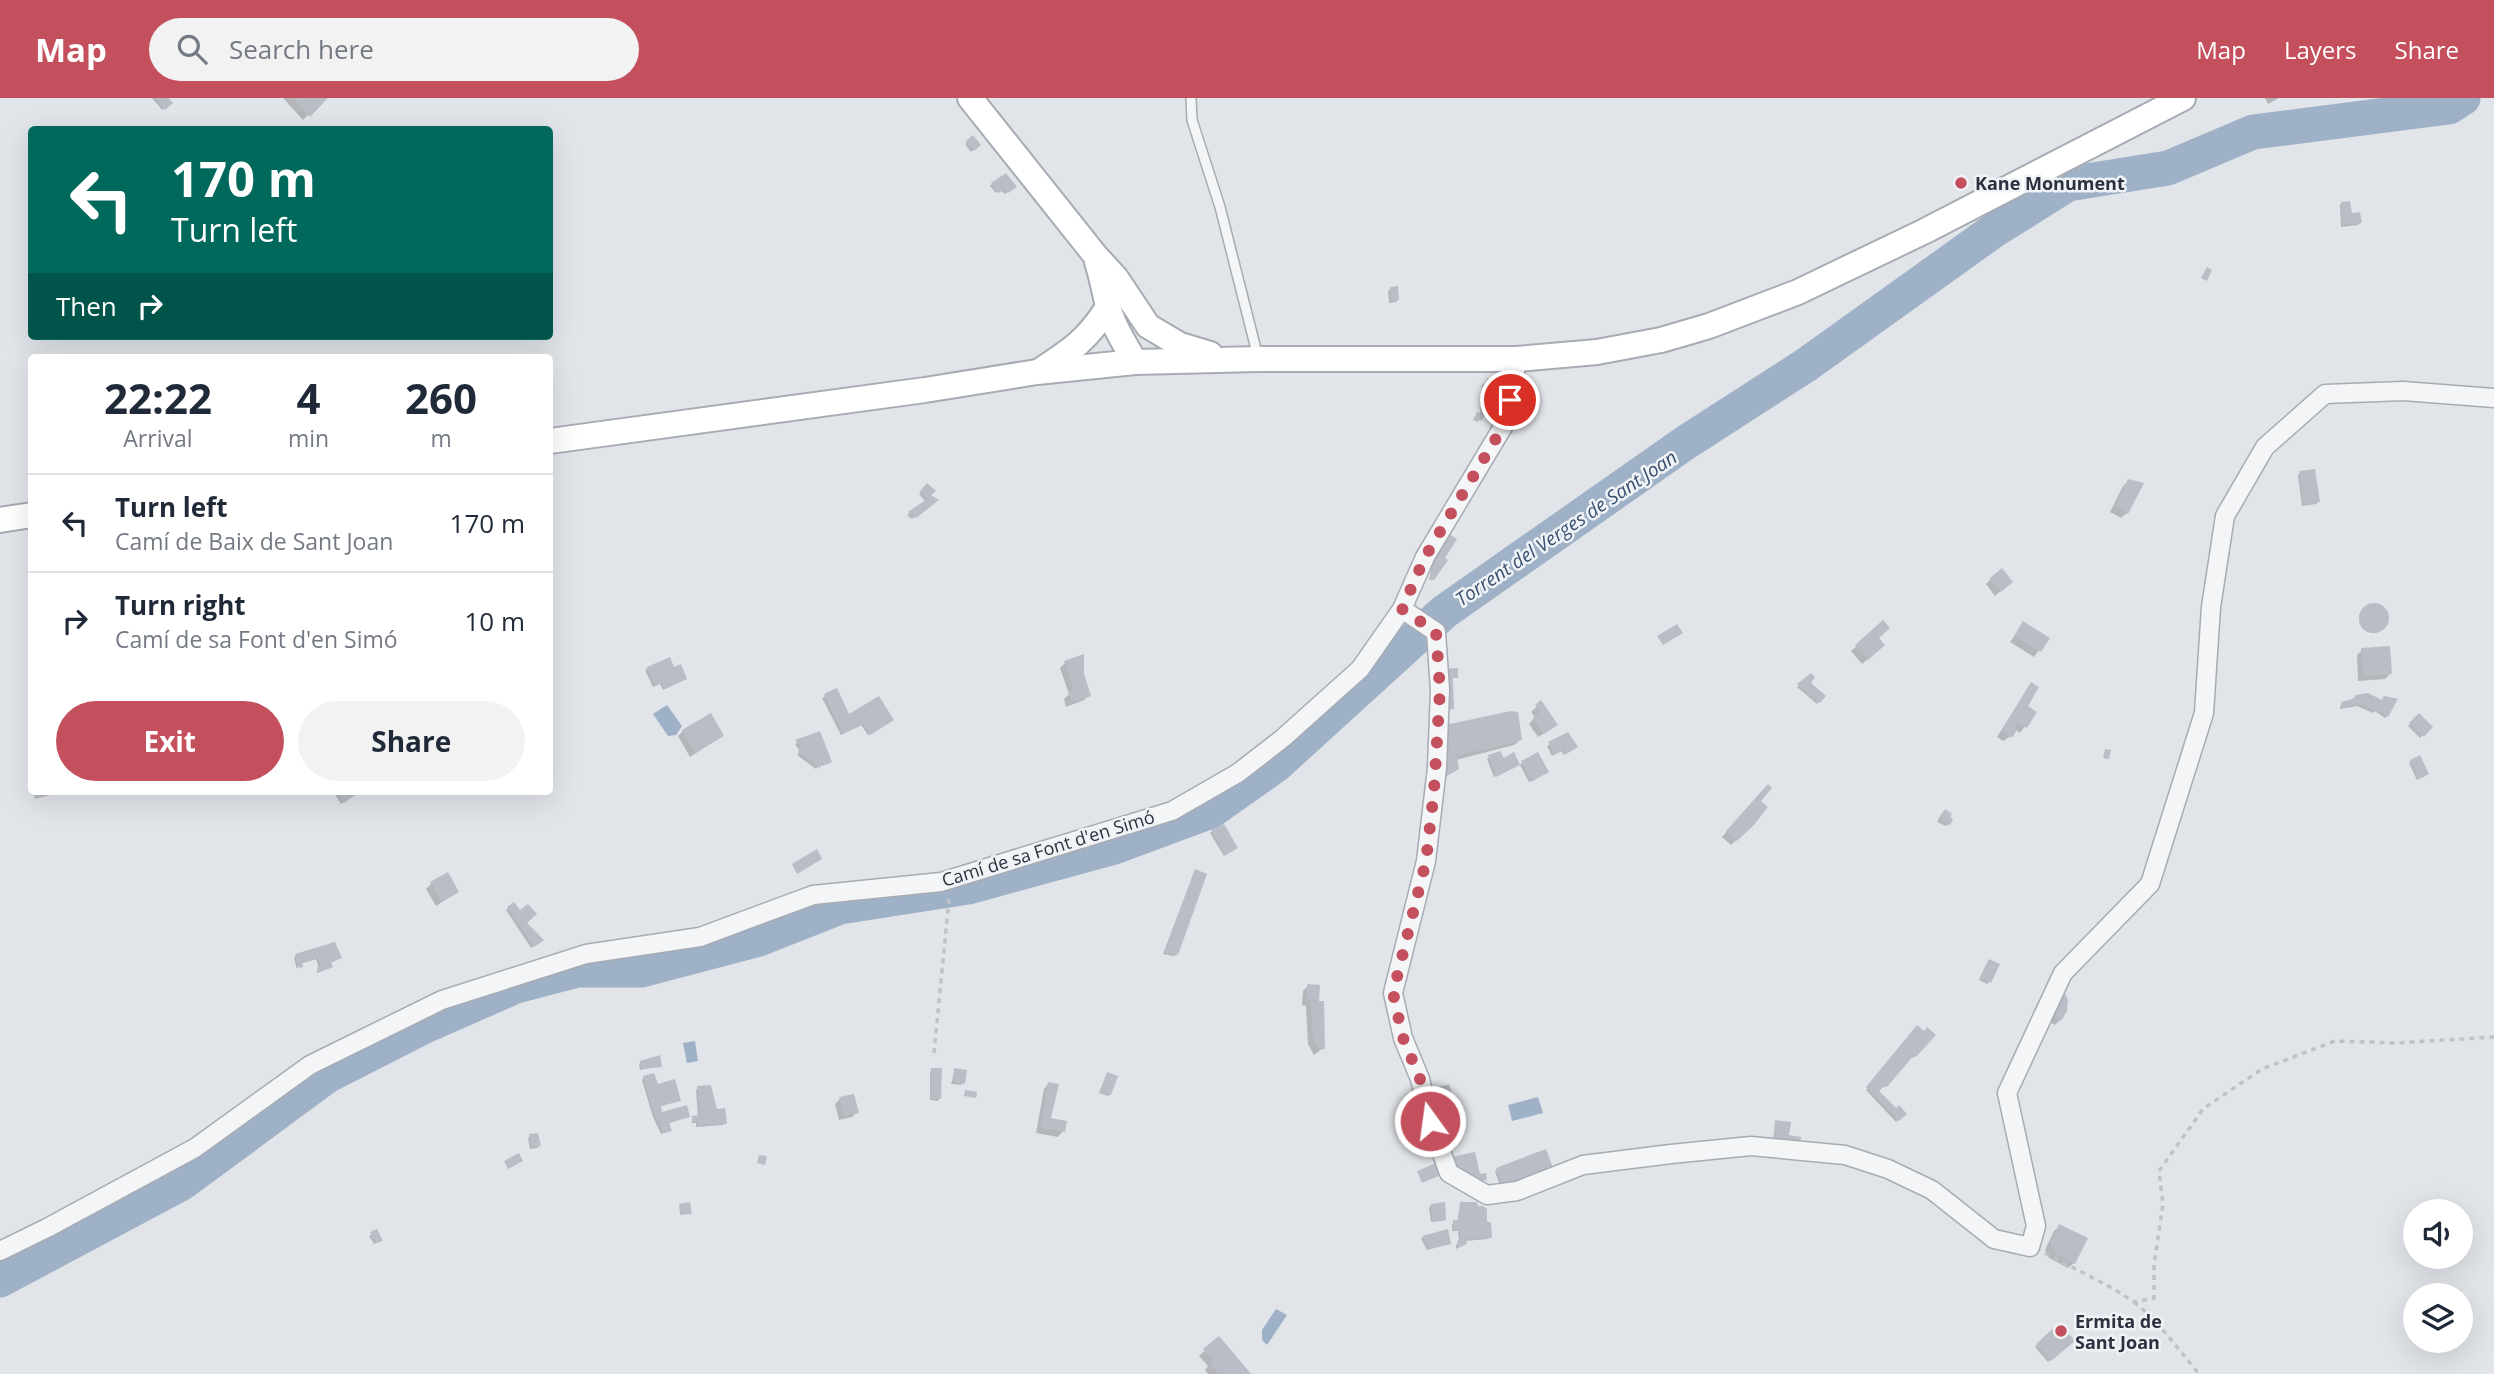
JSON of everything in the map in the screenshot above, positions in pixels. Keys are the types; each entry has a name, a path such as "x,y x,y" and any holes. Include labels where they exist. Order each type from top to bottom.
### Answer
{"main road":[{"path":"970,98 1116,278 1148,326 1180,345 1231,360"},
{"path":"553,441 925,390 1037,372 1135,362 1517,359 1597,352 1661,340 1754,310 1798,292 1926,231 2183,98"},
{"path":"1095,255 1115,327 1135,362"},
{"path":"1037,372 1076,347 1094,329 1108,307"},
{"path":"1135,310 1138,337 1135,362"},
{"path":"0,520 28,516"}],"street":[{"name":"Camí de sa Font d'en Simó","path":"0,1251 195,1148 310,1065 442,1000 586,954 700,937 813,895 941,882 1172,811 1238,773 1283,738 1360,668 1402,609 1425,557 1507,420 1517,359"},
{"path":"1402,609 1436,632 1440,690 1435,782 1426,861 1393,993 1403,1038 1420,1079 1430,1121 1449,1173 1487,1195 1517,1191 1583,1165 1671,1154 1751,1146 1845,1155 1888,1169 1932,1190 1994,1238 2029,1247 2036,1226 2007,1093 2063,973 2150,884 2204,713 2211,607 2225,516 2265,447 2325,394 2403,391 2494,398"}],"lane":[{"path":"1191,98 1192,120 1220,207 1258,359"}],"path":[{"path":"933,1054 948,907"},
{"path":"2134,1302 2154,1298 2154,1265 2163,1204 2159,1171 2203,1109 2262,1069 2336,1041 2398,1043 2494,1037"},
{"path":"2029,1247 2070,1265 2134,1302 2154,1319 2199,1374"}],"water":[{"path":"667,705 682,726 676,735 668,736 653,714"},
{"path":"695,1041 698,1061 687,1063 683,1043"},
{"path":"1538,1097 1543,1113 1512,1121 1508,1105"},
{"path":"1276,1309 1287,1315 1267,1345 1262,1340 1262,1330"}],"building":[{"path":"156,98 169,98 173,103 165,110"},
{"path":"293,98 328,98 310,117"},
{"path":"973,135 981,145 974,151 966,141"},
{"path":"1006,173 1017,187 1008,193 1004,189 999,193 991,183"},
{"path":"2350,201 2352,213 2360,212 2362,223 2342,225 2341,202"},
{"path":"2207,267 2212,270 2207,281 2201,278"},
{"path":"1398,286 1399,300 1391,301 1390,287"},
{"path":"1487,378 1502,379 1499,412 1484,411"},
{"path":"1477,412 1484,415 1482,421 1474,418"},
{"path":"2315,469 2320,502 2304,505 2299,471"},
{"path":"2128,479 2144,483 2128,514 2115,506"},
{"path":"927,483 936,491 931,495 939,500 916,518 908,512 927,499 920,491"},
{"path":"1449,534 1457,539 1445,558 1448,560 1434,580 1429,580 1433,557"},
{"path":"2002,568 2013,582 2001,592 1990,578"},
{"path":"2374,603 2385,607 2389,618 2385,629 2374,633 2363,629 2359,618 2363,607"},
{"path":"1883,620 1890,628 1879,638 1885,645 1868,660 1855,645"},
{"path":"2023,621 2050,638 2041,652 2014,636"},
{"path":"1677,624 1683,633 1663,645 1657,636"},
{"path":"2390,646 2392,674 2363,676 2361,648"},
{"path":"1084,654 1084,674 1091,696 1072,702 1068,692 1074,690 1064,661"},
{"path":"670,657 674,667 681,664 687,679 665,689 662,683 655,686 647,667"},
{"path":"1458,668 1458,678 1453,678 1454,709 1443,710 1442,669"},
{"path":"1811,673 1815,677 1811,683 1826,696 1820,703 1797,684"},
{"path":"2031,682 2039,687 2028,706 2037,712 2027,728 2017,723 2013,737 2009,736 2001,731"},
{"path":"837,688 849,714 879,696 894,720 870,735 864,724 843,734 824,694"},
{"path":"2368,693 2382,700 2384,696 2398,699 2388,717 2378,710 2376,712 2360,704 2342,708 2341,702 2354,699 2355,695"},
{"path":"1541,700 1558,725 1544,734 1533,717 1540,712 1535,705"},
{"path":"1511,711 1518,712 1522,740 1457,756 1459,769 1445,777 1445,725"},
{"path":"711,713 724,736 695,753 682,730"},
{"path":"2419,713 2433,727 2424,737 2409,723"},
{"path":"820,731 832,762 825,765 823,763 820,768 798,752 801,747 795,740"},
{"path":"1568,732 1578,747 1566,754 1564,750 1554,755 1548,742"},
{"path":"2105,749 2111,750 2109,759 2103,758"},
{"path":"1500,751 1504,758 1514,752 1520,765 1496,777 1488,755"},
{"path":"1538,752 1549,772 1531,782 1521,761"},
{"path":"2420,755 2429,774 2419,779 2410,760"},
{"path":"1768,784 1772,788 1761,801 1768,807 1737,841 1726,831"},
{"path":"339,795 355,795 344,803"},
{"path":"1945,809 1952,814 1950,825 1938,819"},
{"path":"1224,824 1238,848 1226,855 1211,830"},
{"path":"817,849 822,859 797,874 792,864"},
{"path":"1195,869 1207,874 1178,955 1164,952"},
{"path":"448,872 459,892 442,902 430,882"},
{"path":"514,902 520,910 528,904 537,914 527,923 544,940 534,947 507,907"},
{"path":"335,942 342,958 331,962 333,967 318,973 317,968 321,965 318,958 302,963 303,967 299,968 295,954"},
{"path":"1989,959 2000,964 1991,983 1980,977"},
{"path":"1307,984 1320,985 1319,1001 1324,1001 1325,1049 1319,1050 1313,1038"},
{"path":"2061,992 2068,1000 2067,1011 2061,1021 2049,1014"},
{"path":"1917,1025 1924,1031 1927,1027 1936,1035 1916,1057 1914,1055 1887,1087 1885,1085 1879,1091 1896,1108 1899,1105 1907,1114 1899,1121 1866,1087"},
{"path":"660,1055 662,1067 642,1069 640,1061"},
{"path":"931,1068 942,1068 941,1099 931,1099"},
{"path":"954,1068 967,1070 965,1084 953,1082"},
{"path":"1107,1072 1118,1076 1111,1095 1100,1091"},
{"path":"654,1073 658,1084 675,1079 681,1101 661,1106 662,1112 687,1105 690,1117 669,1123 672,1131 664,1133 654,1114 643,1076"},
{"path":"1048,1082 1059,1084 1051,1118 1067,1121 1065,1132 1040,1128"},
{"path":"1449,1084 1459,1116 1442,1121 1432,1089"},
{"path":"711,1085 717,1109 725,1108 727,1124 698,1125 697,1121 692,1122 692,1116 700,1115 697,1086"},
{"path":"965,1090 977,1092 976,1098 964,1096"},
{"path":"854,1094 859,1113 844,1116 839,1097"},
{"path":"1775,1120 1791,1122 1789,1135 1801,1137 1800,1145 1773,1142"},
{"path":"538,1133 541,1146 532,1148 529,1134"},
{"path":"1546,1149 1554,1170 1503,1187 1496,1168"},
{"path":"1475,1152 1480,1174 1486,1173 1487,1180 1481,1181 1483,1189 1458,1177 1451,1157"},
{"path":"519,1153 523,1161 508,1169 504,1161"},
{"path":"759,1155 767,1156 765,1165 757,1163"},
{"path":"1441,1161 1446,1173 1422,1183 1417,1171"},
{"path":"690,1202 692,1214 680,1215 679,1204"},
{"path":"1445,1202 1446,1220 1432,1221 1431,1204"},
{"path":"1460,1202 1477,1202 1478,1206 1487,1209 1492,1238 1466,1239 1467,1244 1458,1248 1457,1241 1461,1239 1459,1230 1453,1230 1453,1220 1458,1220"},
{"path":"2059,1224 2088,1238 2075,1264 2054,1253 2050,1243"},
{"path":"377,1229 383,1241 377,1243 370,1232"},
{"path":"1448,1229 1451,1244 1430,1249 1422,1236"},
{"path":"2059,1323 2075,1341 2051,1361 2036,1344"},
{"path":"1219,1336 1251,1374 1218,1374 1209,1363 1213,1360 1203,1349"}],"waterway":[{"name":"Torrent del Verges de Sant Joan","path":"0,1280 182,1183 327,1076 425,1026 516,986 577,970 641,970 759,939 840,907 968,887 1114,847 1211,811 1276,765 1444,612 1685,443 1806,365 1993,231 2068,184 2168,168 2253,132 2449,107 2463,98"}],"place":[{"name":"Kane Monument","path":"1961,183"},
{"name":"Ermita de Sant Joan","path":"2061,1331"}],"route":[{"path":"1430,1121 1420,1079 1403,1038 1393,993 1426,861 1437,768 1440,690 1436,632 1402,609 1425,557 1507,420 1510,400"}]}
